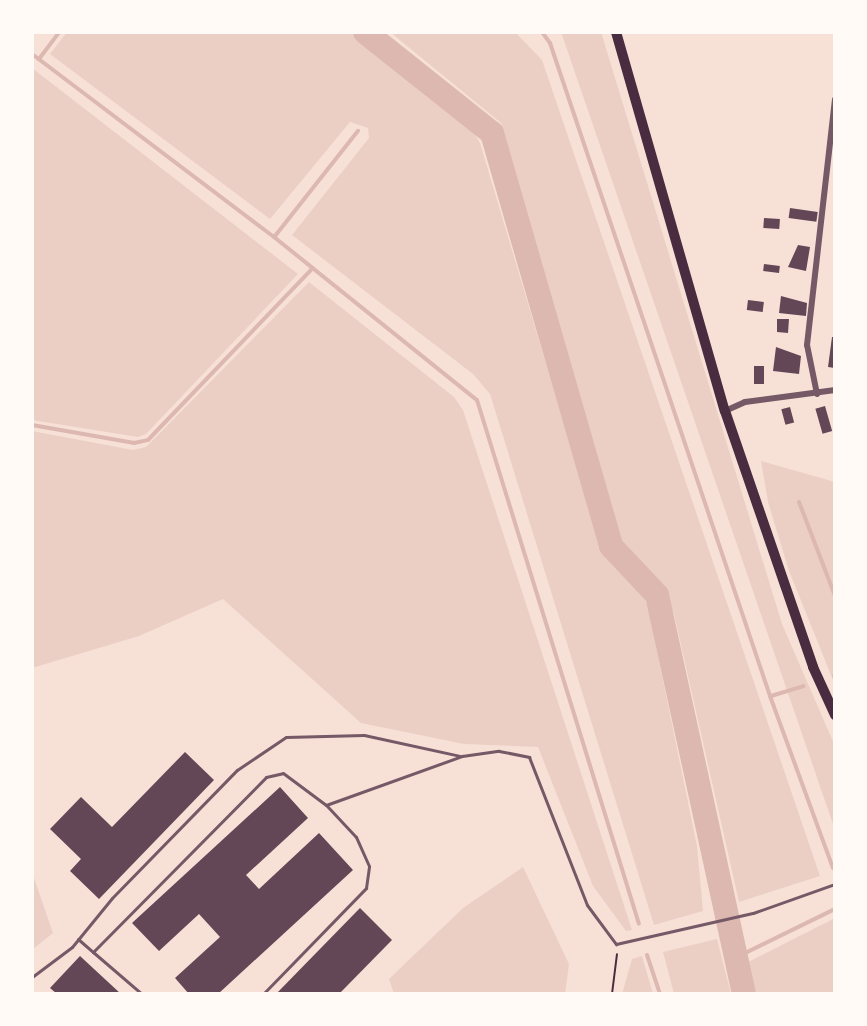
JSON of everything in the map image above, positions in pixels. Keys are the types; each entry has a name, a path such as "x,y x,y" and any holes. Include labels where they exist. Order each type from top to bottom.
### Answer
{"main road":[{"path":"616,32 725,411 808,653 835,715"}],"street":[{"path":"817,394 807,345 835,100"},
{"path":"725,411 745,402 835,390"}],"lane":[{"path":"32,977 78,939 237,770 286,737 364,735 462,756"},
{"path":"326,805 462,756 499,751 529,757 587,905 616,944 753,913 835,884"},
{"path":"93,952 266,777 283,773 326,805 356,837 369,866 366,888 263,994"},
{"path":"78,939 142,994"}],"path":[{"path":"612,994 619,972 616,944"}],"shaded area":[{"path":"67,32 350,32 470,126 480,143 601,548 641,590 648,607 697,846 703,911 654,925 490,394 473,374 292,235 369,138 368,128 350,122 270,219 50,54"},
{"path":"390,32 515,32 542,60 820,876 739,902 674,614 663,586 618,535 501,123"},
{"path":"561,32 601,32 782,624 835,746 835,830"},
{"path":"32,68 298,274 146,434 138,437 32,420"},
{"path":"309,282 454,397 463,410 632,930 626,931 593,886 538,747 464,744 361,723 223,599 139,636 32,668 32,431 133,450 146,447"},
{"path":"761,461 835,482 835,685 789,571 768,502"},
{"path":"523,867 569,964 565,994 394,994 389,979 463,908"},
{"path":"32,872 53,933 32,950"},
{"path":"835,918 835,994 756,994 748,962"},
{"path":"717,939 731,994 674,994 663,952"},
{"path":"642,956 653,994 622,994 632,959"}],"building":[{"path":"790,208 818,212 816,222 789,218"},
{"path":"764,218 780,219 779,229 763,228"},
{"path":"798,245 810,247 806,271 788,267"},
{"path":"764,264 780,266 779,273 763,271"},
{"path":"781,296 807,303 806,316 779,313"},
{"path":"748,300 764,302 763,312 747,310"},
{"path":"777,319 789,319 788,333 777,332"},
{"path":"832,337 835,337 835,368 828,367"},
{"path":"776,347 801,356 799,374 773,371"},
{"path":"754,366 764,366 764,384 754,384"},
{"path":"825,406 832,431 823,434 815,409"},
{"path":"790,407 794,422 785,425 781,409"},
{"path":"185,752 214,780 99,899 70,871 81,859 50,829 81,797 112,827"},
{"path":"280,787 308,818 246,875 259,889 319,833 353,870 218,994 189,994 175,978 220,937 199,914 159,951 132,923"},
{"path":"360,908 392,940 339,994 276,994"},
{"path":"80,956 121,994 57,994 50,988"}],"waterway":[{"path":"39,59 59,32"},
{"path":"365,32 492,133 611,546 657,595 744,994"},
{"path":"542,32 550,43 770,696 833,868"},
{"path":"32,54 274,237 477,400 639,924"},
{"path":"275,236 358,131"},
{"path":"32,425 134,443 148,440 313,268"},
{"path":"799,502 835,596"},
{"path":"771,696 803,686"},
{"path":"735,958 835,909"},
{"path":"647,955 660,994"}]}
